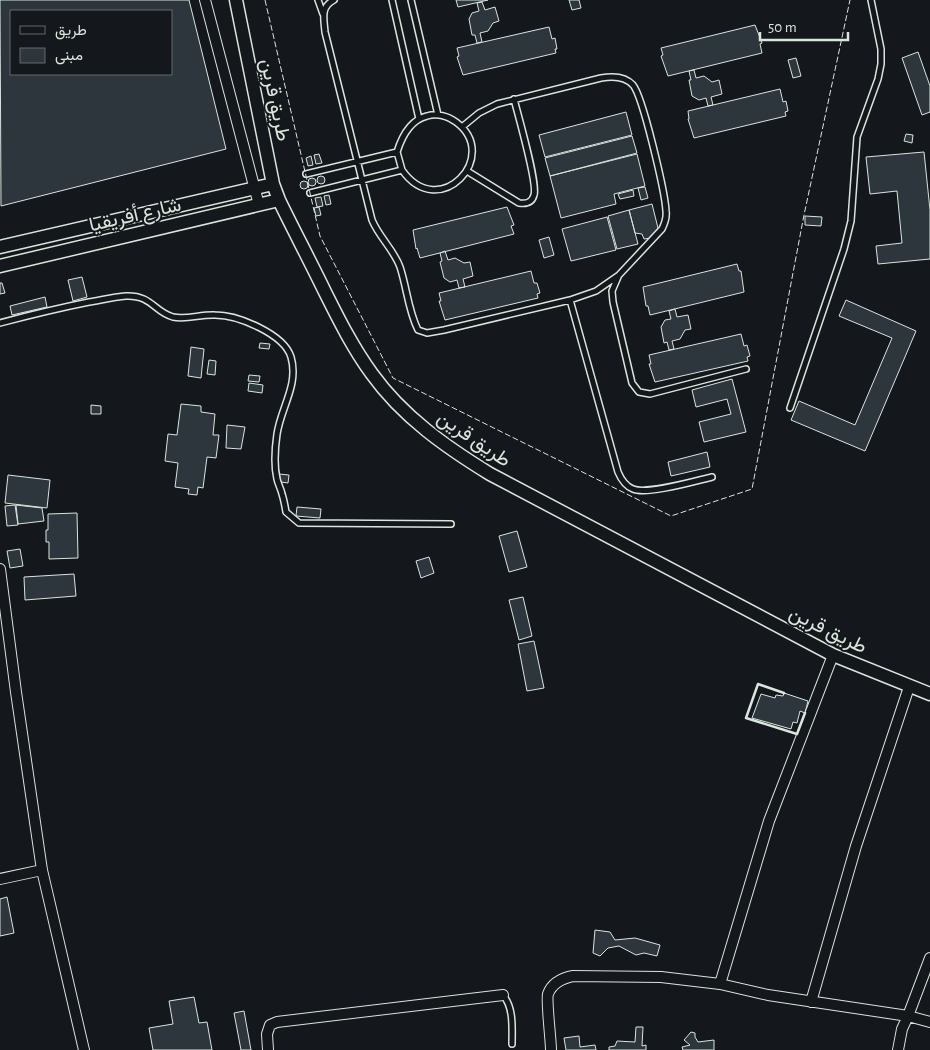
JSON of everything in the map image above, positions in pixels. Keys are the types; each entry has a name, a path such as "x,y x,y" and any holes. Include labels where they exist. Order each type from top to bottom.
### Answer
{"street":[{"path":"205,0 259,205"},
{"name":"طريق قرين","path":"236,0 273,184 279,200 351,342 373,375 395,401 427,432 452,451 490,474 833,655 930,694"},
{"name":"شارع أفريقيا","path":"0,248 273,184"},
{"name":"شارع أفريقيا","path":"0,266 279,200"},
{"path":"0,570 42,870 84,1050"},
{"path":"720,984 769,821 833,655"},
{"path":"811,1002 856,846 909,687"},
{"path":"0,878 42,870"},
{"path":"898,1050 902,1029 930,958"},
{"path":"551,1050 548,994 555,984 563,978 573,976 661,977 720,984 811,1002 908,1016 930,1022"},
{"path":"268,1050 267,1034 270,1025 277,1022 503,995"}],"lane":[{"path":"318,0 372,220 400,266 413,319 418,330 427,333 444,330 570,300 596,291 619,274 662,229 666,221 667,212 643,109 636,91 626,80 610,76 514,99 488,108 462,127"},
{"path":"323,15 326,6 334,0"},
{"path":"392,0 419,119"},
{"path":"411,0 438,115"},
{"path":"790,408 844,249 851,221 857,137 878,79 881,64 881,49 871,0"},
{"path":"467,170 519,203 530,202 534,197 535,191 532,175 514,99"},
{"path":"428,115 438,115 446,117 462,127 472,152 467,170 453,185 432,190 422,188 414,183 402,170 397,152 401,139 409,127 428,115"},
{"path":"306,174 397,152"},
{"path":"310,193 402,170"},
{"path":"619,274 612,291 613,302 632,383 639,392 650,394 746,369"},
{"path":"0,322 65,307 130,296 147,300 168,316 177,318 214,314 227,316 261,328 281,342 289,351 292,359 294,375 292,389 279,424 276,452 277,479 286,512 299,524 451,524"},
{"path":"570,300 622,481 632,489 639,491 712,477"},
{"path":"503,995 508,1001 512,1018 512,1044"}],"building":[{"path":"0,0 189,0 226,149 1,206"},
{"path":"456,0 488,0 458,7"},
{"path":"569,0 579,0 581,8 572,10"},
{"path":"482,2 485,10 495,7 499,21 493,23 488,31 480,33 482,42 477,43 475,35 472,35 469,19 472,13 479,11 477,3"},
{"path":"755,25 762,43 760,44 762,53 668,76 661,56 663,55 661,48"},
{"path":"549,27 552,39 555,38 556,53 463,75 457,57 459,56 457,48"},
{"path":"918,52 930,86 930,112 922,115 902,58"},
{"path":"796,58 801,76 793,78 788,60"},
{"path":"694,70 696,78 704,76 712,82 719,80 722,94 711,97 713,105 708,106 706,98 699,100 692,96 689,71"},
{"path":"780,89 783,102 786,101 788,111 785,112 786,116 694,138 688,119 688,111"},
{"path":"626,112 632,135 545,157 539,135"},
{"path":"906,134 913,135 912,143 904,141"},
{"path":"632,136 637,153 550,176 545,158"},
{"path":"924,152 930,210 930,259 878,264 876,246 902,243 897,191 870,194 866,157"},
{"path":"319,154 322,163 316,164 314,155"},
{"path":"637,154 645,186 614,194 616,204 561,218 550,176"},
{"path":"311,156 313,165 308,166 306,158"},
{"path":"321,176 325,180 321,184 317,180"},
{"path":"312,178 316,182 312,186 308,182"},
{"path":"304,181 308,185 304,189 300,185"},
{"path":"645,187 648,198 641,200 638,188"},
{"path":"633,190 634,196 620,199 618,194"},
{"path":"329,195 331,204 326,205 324,196"},
{"path":"321,197 323,206 317,207 315,198"},
{"path":"652,204 658,228 651,238 644,239 642,234 635,233 629,210"},
{"path":"319,207 321,215 316,216 314,208"},
{"path":"507,207 514,225 511,226 514,234 420,258 416,249 413,230"},
{"path":"629,210 638,244 617,249 608,216"},
{"path":"805,216 822,217 821,226 805,225"},
{"path":"607,217 616,250 571,261 562,229"},
{"path":"549,237 554,255 544,258 539,240"},
{"path":"445,251 448,260 455,258 464,263 470,262 473,276 463,279 465,287 459,288 457,280 450,282 444,278 440,253"},
{"path":"737,264 739,271 741,271 744,292 650,315 648,306 646,306 643,287"},
{"path":"531,271 534,283 537,283 540,293 537,294 538,298 445,320 439,301 441,301 439,293"},
{"path":"82,277 87,297 73,301 68,280"},
{"path":"0,283 2,283 5,293 0,294"},
{"path":"45,297 47,307 12,315 10,306"},
{"path":"846,300 916,331 865,451 791,420 799,401 855,425 892,338 839,316"},
{"path":"675,309 677,317 688,315 691,329 685,330 680,339 672,341 674,349 669,350 667,342 664,343 661,327 665,320 671,319 669,311"},
{"path":"741,334 744,346 747,345 750,356 747,357 748,361 655,382 649,364 651,364 649,355"},
{"path":"260,343 270,344 269,349 259,348"},
{"path":"191,347 204,349 201,378 188,376"},
{"path":"209,360 216,361 215,375 207,374"},
{"path":"249,375 260,376 259,382 248,381"},
{"path":"732,379 746,432 704,442 699,422 731,414 727,399 696,407 692,390"},
{"path":"249,383 263,385 262,393 248,391"},
{"path":"181,404 201,406 201,412 215,414 213,435 219,435 216,458 207,457 203,488 198,487 197,495 188,494 189,489 175,487 178,463 165,461 168,434 177,435"},
{"path":"91,405 101,406 101,414 91,414"},
{"path":"227,425 245,427 241,449 226,448"},
{"path":"707,452 710,467 671,476 668,462"},
{"path":"279,474 289,475 288,483 281,482"},
{"path":"8,475 50,480 47,508 5,503"},
{"path":"15,505 18,525 7,526 5,506"},
{"path":"16,505 42,508 44,521 18,524"},
{"path":"297,507 321,509 320,518 296,516"},
{"path":"77,513 78,558 49,559 49,542 46,542 48,514"},
{"path":"517,531 527,567 509,572 499,536"},
{"path":"20,549 23,566 10,568 7,551"},
{"path":"429,557 434,573 421,578 416,561"},
{"path":"74,574 76,596 25,600 24,577"},
{"path":"523,597 532,636 519,640 509,600"},
{"path":"534,641 544,688 527,691 518,644"},
{"path":"784,693 808,701 805,713 800,711 797,723 793,722 791,729 752,718 761,694 775,698 776,695 783,696"},
{"path":"7,897 14,933 0,936 0,899"},
{"path":"595,930 610,932 615,940 635,938 660,945 657,956 644,953 636,955 619,946 608,948 600,956 593,953"},
{"path":"194,997 199,1023 207,1022 212,1050 153,1050 149,1028 173,1024 169,1001"},
{"path":"244,1011 251,1050 241,1050 234,1013"},
{"path":"636,1027 643,1027 642,1046 646,1045 646,1050 609,1050 609,1047 615,1046 617,1041 635,1042"},
{"path":"691,1032 695,1033 698,1042 714,1040 714,1050 683,1050 682,1047 690,1045 684,1040"},
{"path":"579,1036 580,1047 595,1045 596,1050 566,1050 564,1038"}],"fence":[{"path":"265,0 320,236 393,378 671,516 752,489 804,215 850,0"}],"wall":[{"path":"784,693 758,684 746,718 797,734 805,713"}]}
